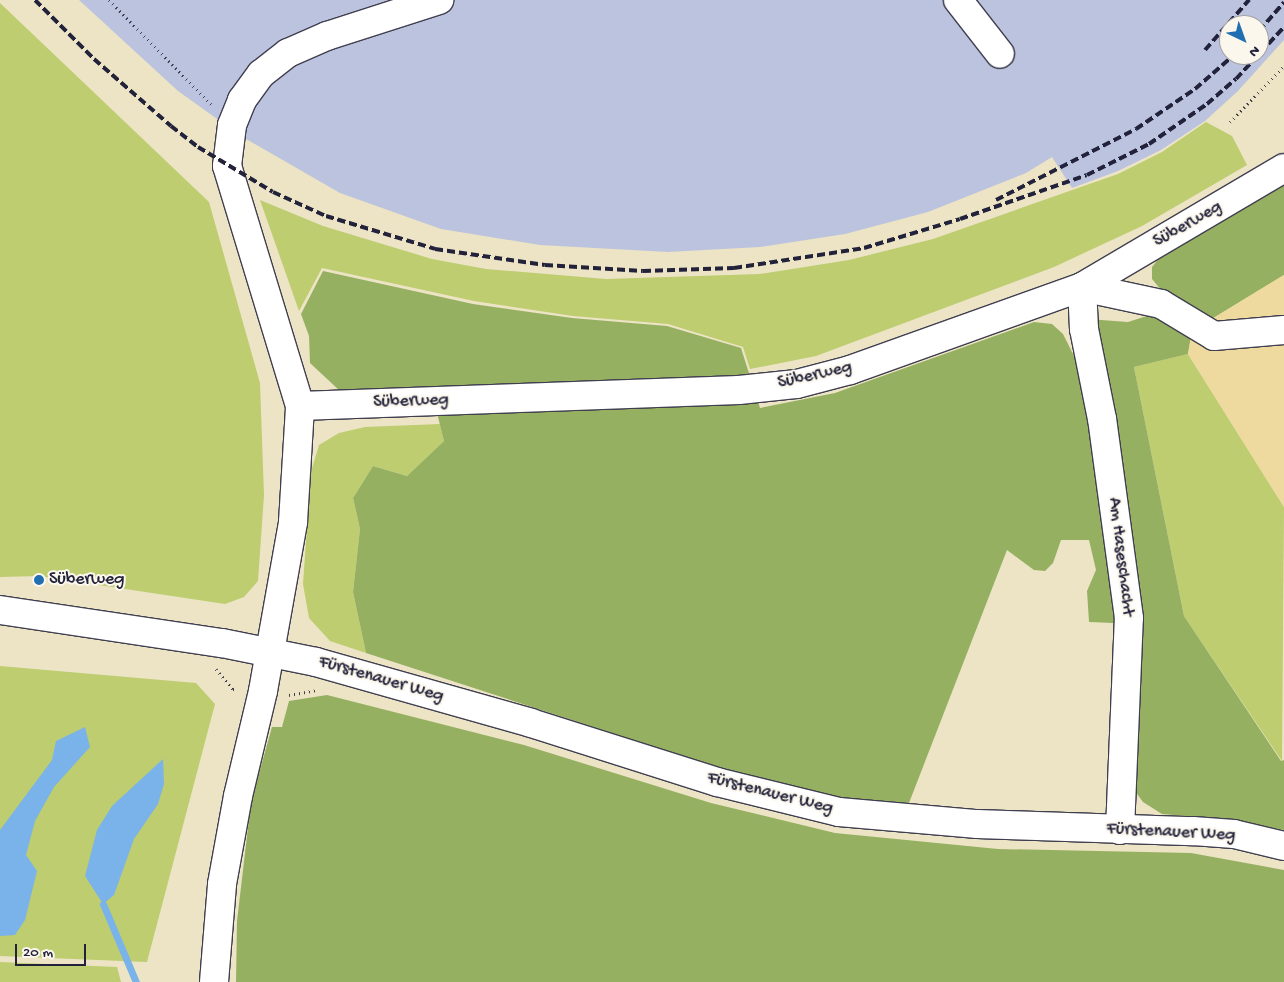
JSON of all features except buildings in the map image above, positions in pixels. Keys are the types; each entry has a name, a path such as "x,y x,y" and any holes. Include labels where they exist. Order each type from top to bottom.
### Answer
{"street":[{"path":"214,982 222,884 271,651 293,522 300,406 227,166 232,126 242,100 261,74 288,54 327,36 439,0"},
{"path":"958,0 1000,54"},
{"name":"Süberweg","path":"300,406 739,390 797,384 850,370 1082,287 1284,168"},
{"path":"1082,287 1162,304 1214,336 1284,330"},
{"name":"Am Haseschacht","path":"1082,287 1084,329 1102,419 1129,618 1120,830"},
{"name":"Fürstenauer Weg","path":"0,610 271,651 531,723 717,782 839,812 968,824 1234,834 1284,846"}],"path":[{"path":"110,0 232,126"},
{"path":"1230,122 1284,66"}],"shaded area":[{"path":"79,0 1284,0 1284,40 1269,57 1269,15 1219,15 1219,65 1261,65 1238,91 1205,121 1161,150 1118,171 1072,188 1052,157 1026,173 928,212 845,234 760,247 668,252 540,245 441,229 340,193 241,136 178,91"}],"green space":[{"path":"0,3 209,202 260,383 264,495 258,581 244,597 225,604 39,576 0,577"},
{"path":"1206,122 1232,136 1247,165 1142,226 1054,267 816,356 750,369 743,347 668,324 573,316 474,301 322,268 299,311 260,200 323,226 432,259 486,269 606,279 760,274 849,260 933,239 1118,174 1162,152"},
{"path":"1284,185 1284,275 1207,322 1167,297 1152,279 1152,267 1160,257"},
{"path":"323,271 473,304 572,318 667,326 741,348 760,408 835,393 1034,322 1052,324 1063,334 1074,356 1093,347 1088,319 1128,322 1153,314 1192,331 1188,354 1134,367 1184,616 1281,761 1284,760 1284,830 1234,820 1162,814 1143,802 1132,787 1138,624 1089,622 1087,591 1096,570 1089,540 1061,540 1053,563 1045,571 1034,570 1007,550 909,803 839,798 720,768 366,653 353,592 360,529 353,498 373,466 407,476 444,441 431,389 340,391 310,363 309,336 301,314"},
{"path":"1188,354 1284,507 1282,761 1184,616 1134,367"},
{"path":"440,424 444,441 407,476 373,466 353,498 360,529 353,592 366,653 330,641 309,618 303,584 311,472 319,445 339,433 365,427"},
{"path":"0,666 196,683 215,704 147,962 0,956"},
{"path":"327,695 524,745 711,803 835,833 998,849 1191,853 1284,870 1284,982 236,982 237,921 251,802 272,727 282,727 289,701"},
{"path":"0,962 117,967 121,982 0,982"}],"sand":[{"path":"1284,275 1284,507 1188,354 1192,331"}],"water":[{"path":"85,727 90,747 54,787 35,821 26,855 37,871 25,920 15,935 0,936 0,830 52,760 56,741"},
{"path":"163,759 164,784 158,804 134,839 114,895 103,904 85,876 97,830 112,806"}],"waterway":[{"path":"103,904 136,982"}],"railway":[{"path":"35,0 94,59 198,147 273,192 326,216 435,249 545,265 643,271 734,268 864,248 960,219 1087,175 1149,144 1207,104 1236,79 1284,27"},
{"path":"1205,50 1249,0"},
{"path":"1269,19 1284,2"},
{"path":"996,200 1136,129 1195,89 1223,65"}],"place":[{"name":"Süberweg","path":"39,580"}]}
